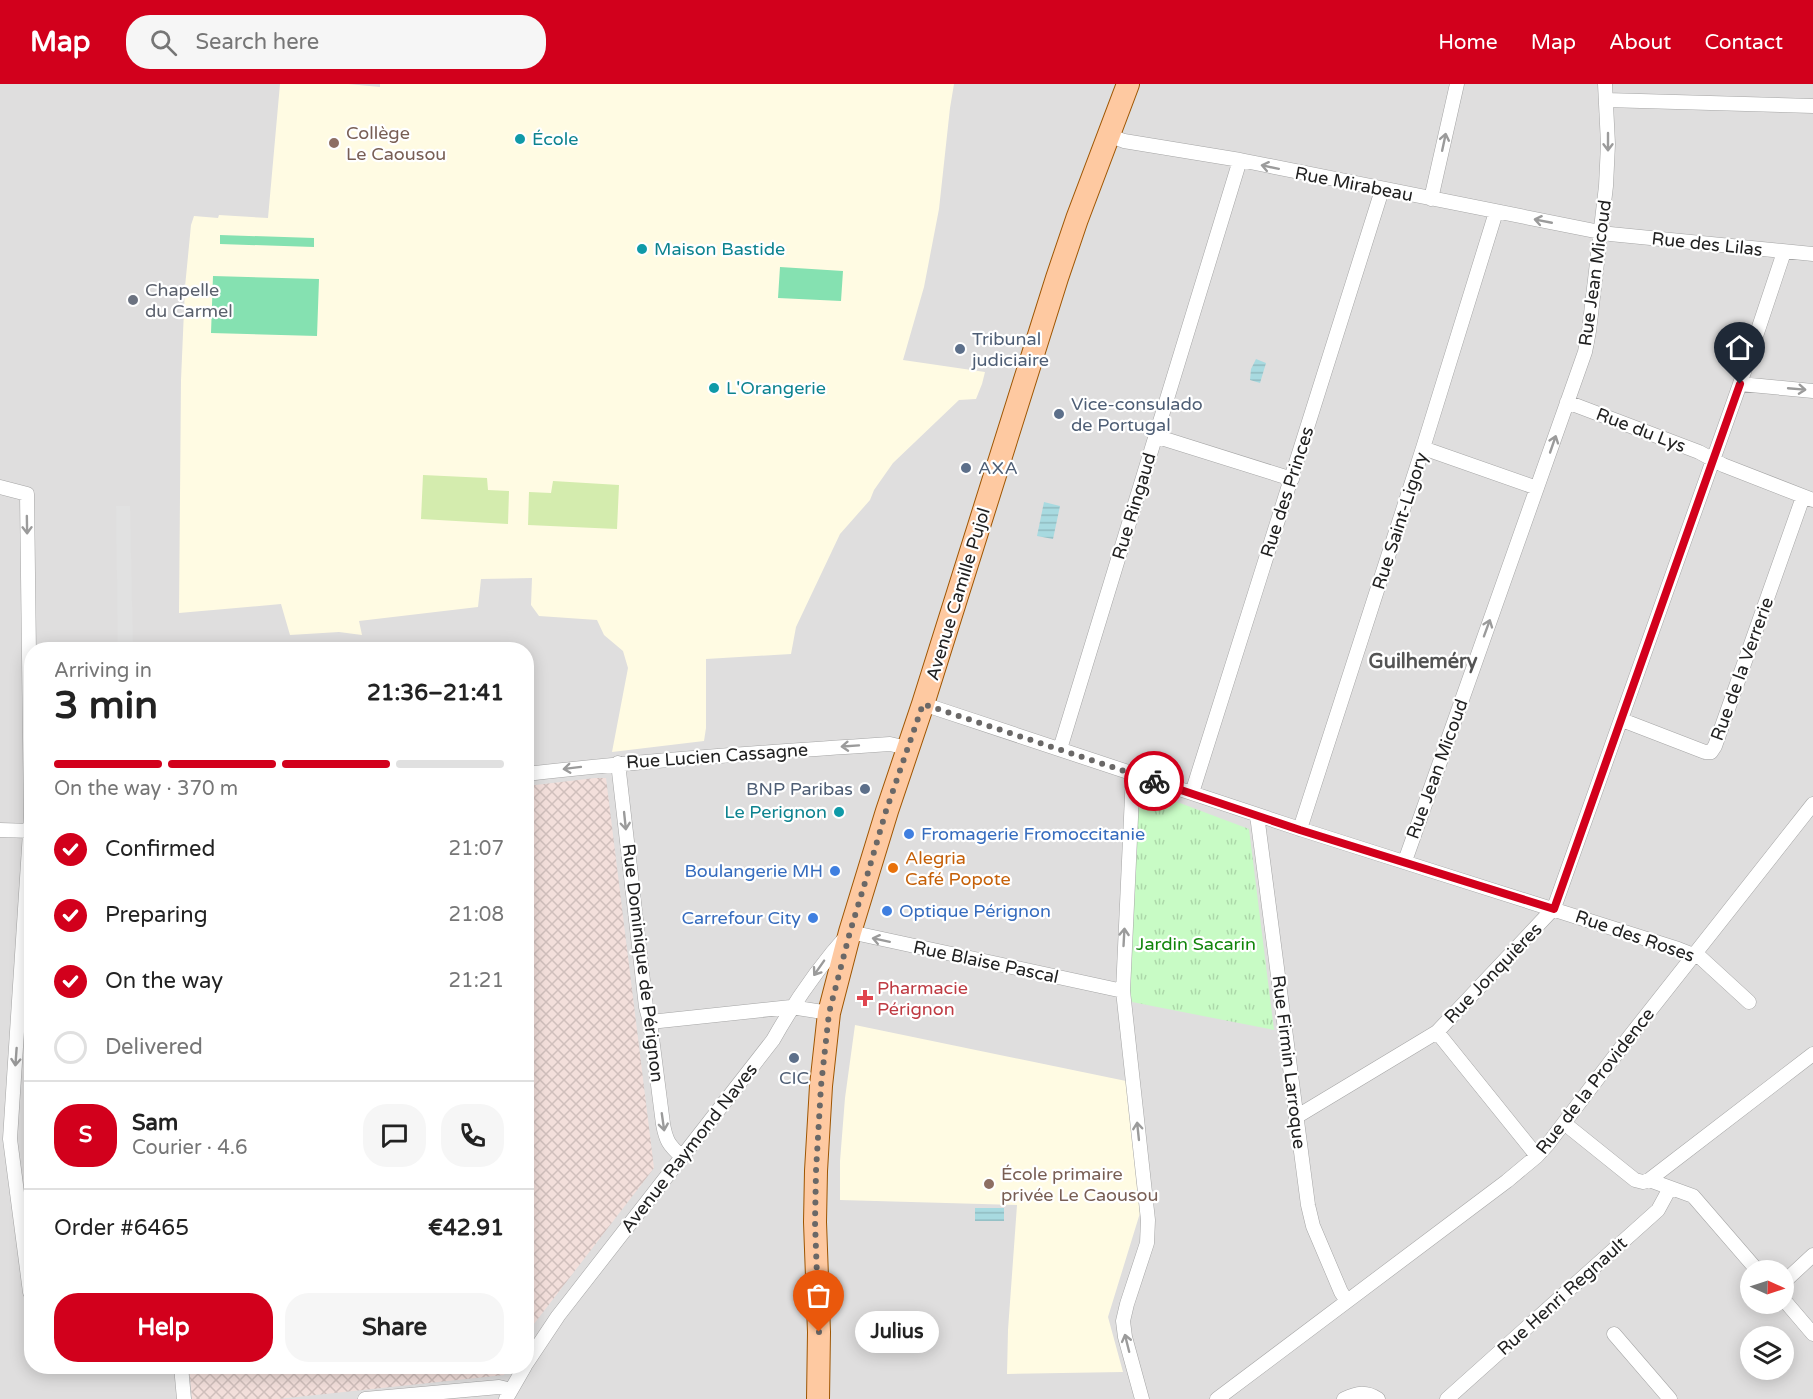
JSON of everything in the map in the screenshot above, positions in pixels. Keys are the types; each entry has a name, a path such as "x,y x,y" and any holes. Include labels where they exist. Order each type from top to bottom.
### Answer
{"main road":[{"name":"Avenue Camille Pujol","path":"818,1399 816,1171 821,1086 829,1013 850,932 1057,278 1128,84"}],"street":[{"path":"1431,199 1456,84"},
{"name":"Rue Jean Micoud","path":"923,704 1300,830 1405,861 1585,352 1606,186 1608,144 1605,84"},
{"path":"1606,100 1813,106"},
{"name":"Rue Mirabeau","path":"1108,135 1124,141 1240,160 1601,233"},
{"name":"Rue Ringaud","path":"1060,749 1240,160"},
{"name":"Rue des Princes","path":"1192,793 1382,190"},
{"name":"Rue Saint-Ligory","path":"1300,830 1496,212"},
{"name":"Rue des Lilas","path":"1601,233 1813,254"},
{"name":"Rue Jonquières","path":"1296,1117 1437,1032 1554,909 1740,384 1784,252"},
{"path":"1740,384 1813,391"},
{"name":"Rue du Lys","path":"1567,402 1699,452 1712,460 1808,499"},
{"path":"1155,436 1292,479"},
{"path":"1423,448 1537,488"},
{"path":"0,487 27,494 29,642"},
{"name":"Rue de la Verrerie","path":"1622,720 1710,752 1715,746 1808,499"},
{"name":"Rue Lucien Cassagne","path":"534,773 618,763 890,744 908,748"},
{"name":"Rue Dominique de Pérignon","path":"618,763 646,1007 666,1139 681,1156"},
{"path":"1133,774 1123,991 1148,1220 1147,1243 1123,1321 1125,1337 1142,1399"},
{"name":"Rue de la Providence","path":"1217,1399 1508,1181 1537,1156 1813,804"},
{"name":"Rue Firmin Larroque","path":"1257,815 1308,1205 1313,1226 1338,1286 1347,1301"},
{"path":"0,830 24,831"},
{"name":"Rue des Roses","path":"1405,861 1694,955 1707,962 1749,1002"},
{"path":"24,923 10,1139 24,1246"},
{"name":"Rue Blaise Pascal","path":"850,932 1123,991"},
{"name":"Avenue Raymond Naves","path":"534,1353 558,1316 773,1040 791,1007 825,959 850,932"},
{"path":"650,1023 791,1007 829,1013"},
{"path":"1437,1032 1537,1156"},
{"path":"1564,1123 1635,1180 1643,1182 1649,1180 1813,1054"},
{"path":"1649,1180 1692,1196 1748,1260"},
{"name":"Rue Henri Regnault","path":"1447,1399 1658,1210 1670,1188"},
{"path":"1794,1273 1813,1255"},
{"path":"1794,1312 1813,1334"},
{"path":"1614,1334 1670,1399"},
{"path":"181,1374 184,1399"},
{"name":"Avenue Raymond Naves","path":"509,1394 521,1374"},
{"path":"365,1399 499,1387 509,1394"},
{"path":"1344,1399 1359,1393 1367,1393 1378,1399"}],"shaded area":[{"path":"0,84 1813,84 1813,1399 0,1399"},
{"path":"280,84 348,84 380,87 380,84 954,84 939,209 924,287 903,360 985,372 982,384 976,399 959,400 893,463 874,490 870,500 840,534 796,627 791,654 706,659 704,741 612,752 628,668 623,651 604,635 597,620 539,616 531,605 532,578 481,579 478,607 359,621 362,635 339,632 290,635 281,604 179,613 181,380 185,287 191,225 194,216 268,218"},
{"path":"116,506 130,506 133,642 118,642"},
{"path":"606,778 654,1168 534,1324 534,785"},
{"name":"École primaire privée Le Caousou","path":"855,1025 1126,1081 1140,1213 1108,1317 1123,1372 1007,1374 1017,1205 840,1200 840,1161 845,1098"},
{"path":"190,1374 504,1374 278,1399 192,1399"}],"green space":[{"path":"220,235 314,238 314,247 220,244"},
{"path":"780,267 843,271 841,301 778,298"},
{"path":"213,276 319,279 317,336 211,333"},
{"path":"423,475 487,478 488,490 509,491 508,524 421,519"},
{"path":"553,481 619,485 617,529 528,525 529,492 551,493"},
{"name":"Jardin Sacarin","path":"1140,788 1249,829 1274,1030 1132,1002 1126,969"}],"water":[{"path":"1256,359 1266,363 1260,383 1250,380 1251,369"},
{"path":"1044,502 1060,506 1053,539 1037,536"},
{"path":"975,1208 1004,1208 1004,1221 975,1221"}],"way so far":[{"path":"819,1332 815,1251 816,1171 821,1086 829,1013 886,811 923,704 1154,781"}],"place":[{"name":"École","path":"520,139"},
{"name":"Collège Le Caousou","path":"334,143"},
{"name":"Maison Bastide","path":"642,249"},
{"name":"Chapelle du Carmel","path":"133,300"},
{"name":"Tribunal judiciaire","path":"960,349"},
{"name":"L'Orangerie","path":"714,388"},
{"name":"Vice-consulado de Portugal","path":"1059,414"},
{"name":"AXA","path":"966,468"},
{"name":"BNP Paribas","path":"865,789"},
{"name":"Le Perignon","path":"839,812"},
{"name":"Fromagerie Fromoccitanie","path":"909,834"},
{"name":"Alegria Café Popote","path":"893,868"},
{"name":"Boulangerie MH","path":"835,871"},
{"name":"Optique Pérignon","path":"887,911"},
{"name":"Carrefour City","path":"813,918"},
{"name":"Pharmacie Pérignon","path":"865,998"},
{"name":"CIC","path":"794,1058"},
{"name":"École primaire privée Le Caousou","path":"989,1184"},
{"name":"Julius","path":"819,1332"}],"district":[{"name":"Guilheméry","path":"1423,662"}],"route":[{"path":"1154,781 1300,830 1554,909 1740,384"}]}
